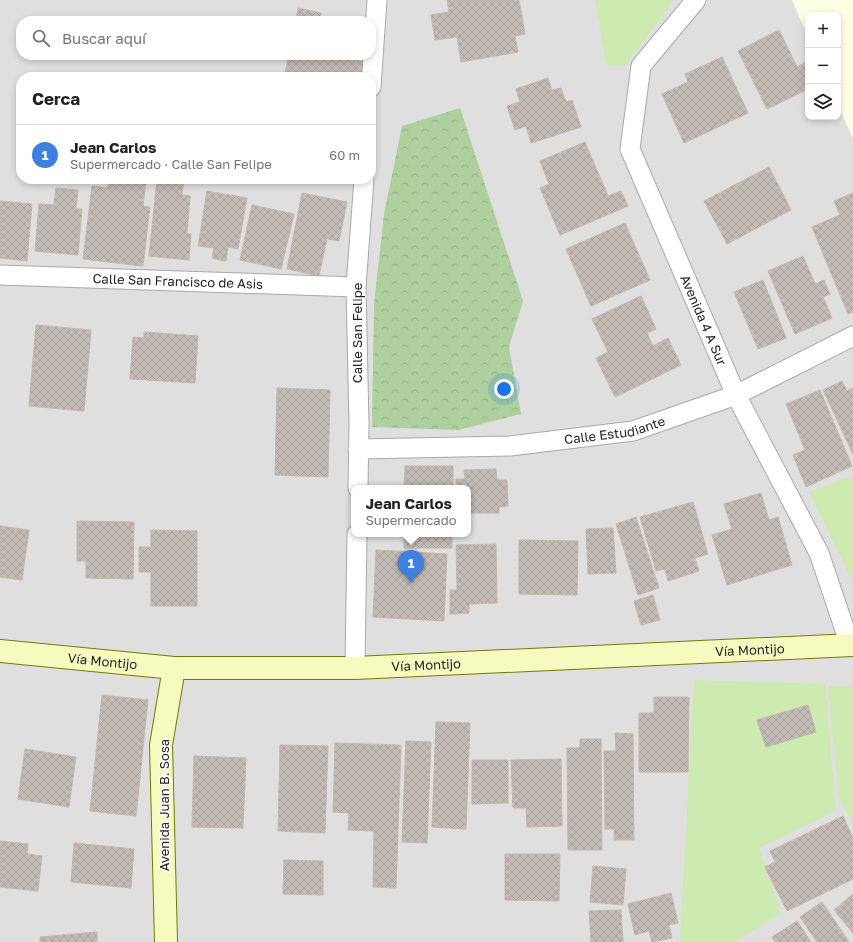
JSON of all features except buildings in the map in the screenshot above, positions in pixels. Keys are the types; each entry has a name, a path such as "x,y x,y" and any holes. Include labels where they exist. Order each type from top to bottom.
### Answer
{"main road":[{"name":"Vía Montijo","path":"0,651 174,668 355,668 852,645"},
{"name":"Avenida Juan B. Sosa","path":"166,942 161,745 174,668"}],"street":[{"path":"376,25 378,0"},
{"name":"Avenida 4 A Sur","path":"696,0 640,66 630,149 736,395 819,553 852,645"},
{"path":"372,72 373,60"},
{"name":"Calle San Felipe","path":"358,485 356,287 364,184"},
{"name":"Calle San Francisco de Asis","path":"0,276 356,287"},
{"name":"Calle Estudiante","path":"358,449 510,446 633,431 736,395 853,336"},
{"path":"355,668 357,537"}],"shaded area":[{"path":"0,0 853,0 853,942 0,942"},
{"path":"792,0 853,0 853,139 841,112 841,12 805,12 805,30"}],"green space":[{"path":"595,0 674,0 625,66 606,65"},
{"path":"460,108 523,301 509,347 521,414 459,430 372,427 374,304 384,214 402,126"},
{"path":"853,476 853,582 809,492"},
{"path":"694,680 825,684 836,811 759,848 781,914 734,942 680,942"},
{"path":"828,686 853,686 853,824 839,798"}],"place":[{"name":"Jean Carlos","path":"411,583"}]}
